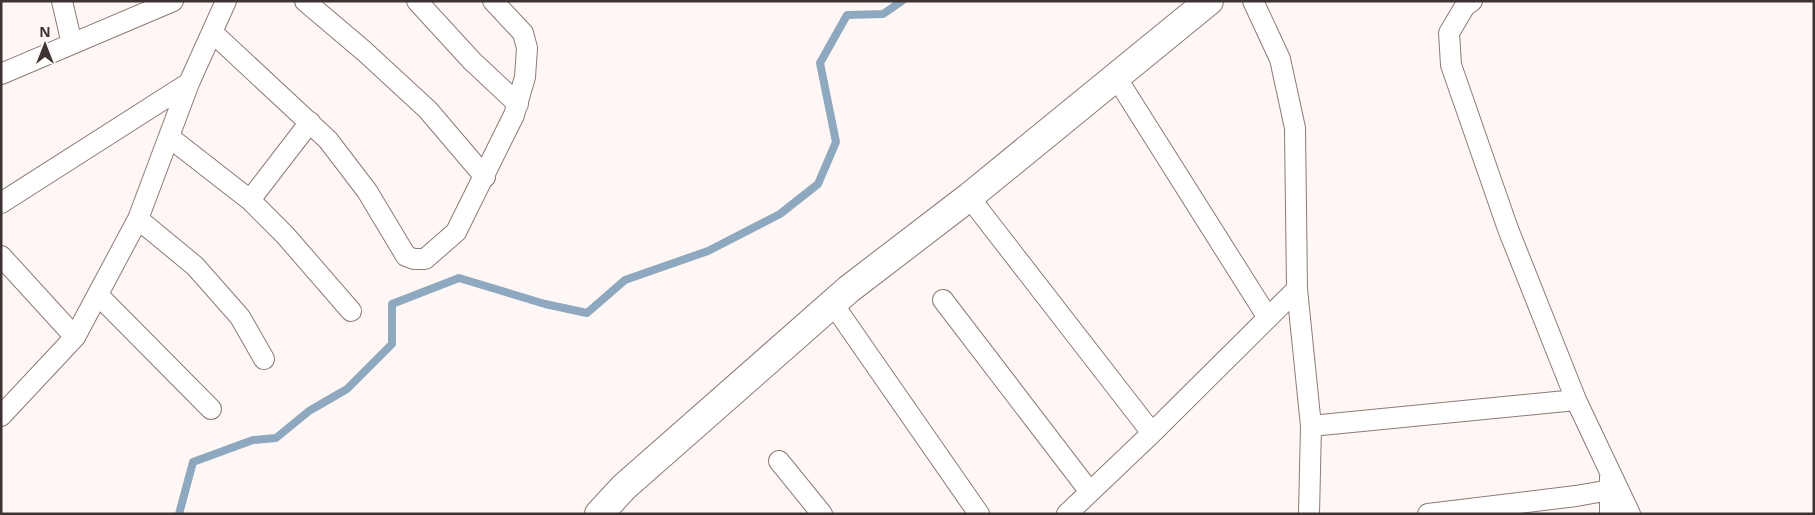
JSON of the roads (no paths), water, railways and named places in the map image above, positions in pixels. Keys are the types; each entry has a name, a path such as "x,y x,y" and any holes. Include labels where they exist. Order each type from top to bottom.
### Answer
{"street":[{"path":"62,1 72,44"},
{"path":"1,74 173,1"},
{"path":"1,416 76,337 138,219 190,83 226,1"},
{"path":"305,1 364,51 428,110 485,177"},
{"path":"417,1 472,61 518,104"},
{"path":"212,32 328,140 367,191 406,256 414,259 425,259 456,232 485,177 518,104 525,77 527,48 523,33 493,1"},
{"path":"599,514 624,487 833,304 969,197 1209,1"},
{"path":"1254,1 1280,60 1295,128 1297,289 1311,426 1309,514"},
{"path":"1472,1 1465,6 1449,33 1451,65 1508,228 1576,400 1610,481 1630,514"},
{"path":"1116,77 1268,318"},
{"path":"1,203 190,83"},
{"path":"250,200 310,122"},
{"path":"169,136 250,200 285,235 351,311"},
{"path":"969,197 1152,433"},
{"path":"138,219 201,274 240,317 264,359"},
{"path":"1,256 76,337"},
{"path":"1067,514 1152,433 1297,289"},
{"path":"98,295 211,409"},
{"path":"943,300 1090,492"},
{"path":"833,304 980,514"},
{"path":"1311,426 1576,400"},
{"path":"779,461 822,514"},
{"path":"1428,514 1576,496 1610,481"},
{"path":"1610,481 1610,514"}],"waterway":[{"path":"179,514 193,462 253,440 276,438 309,411 347,389 392,344 392,304 459,278 545,304 587,313 625,280 708,251 780,214 818,184 836,142 820,63 847,15 883,14 902,1"}]}
